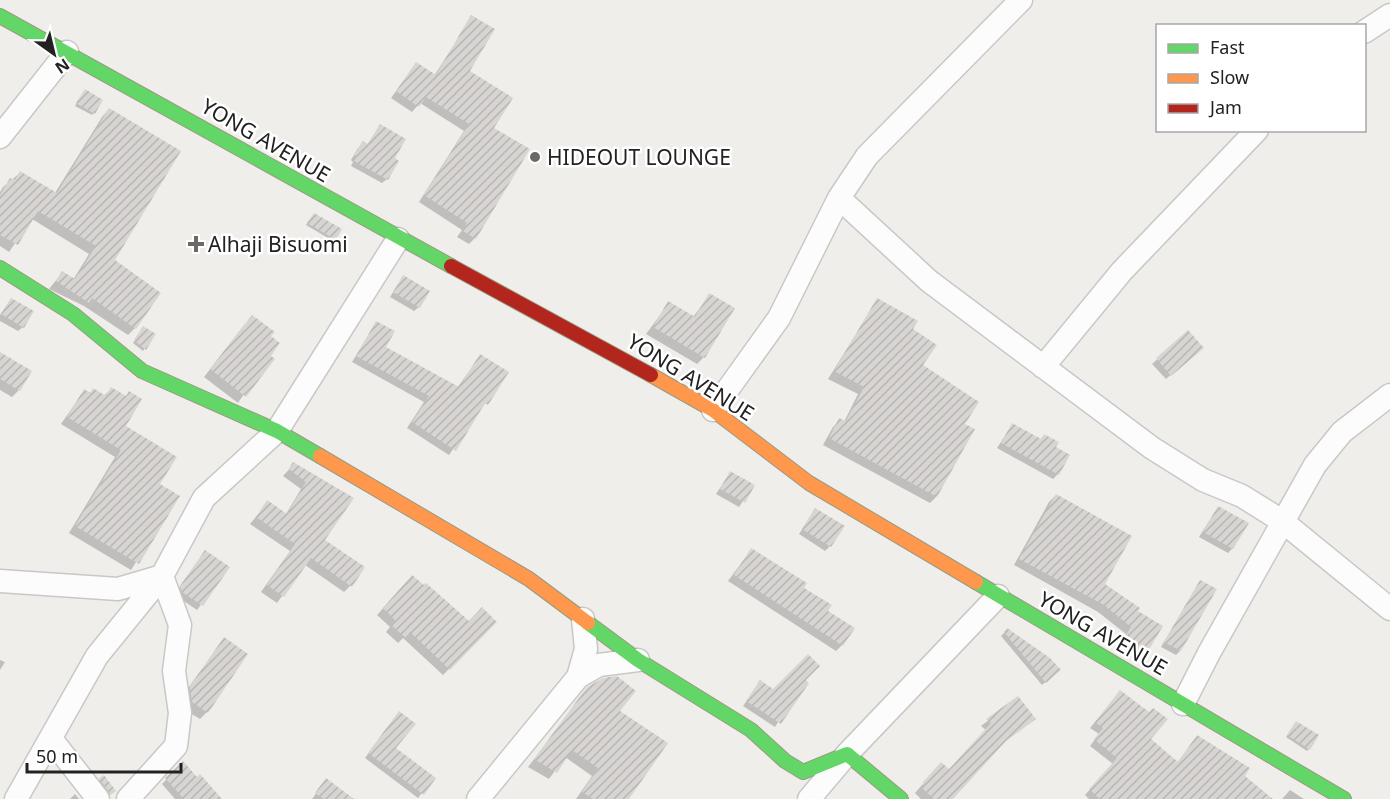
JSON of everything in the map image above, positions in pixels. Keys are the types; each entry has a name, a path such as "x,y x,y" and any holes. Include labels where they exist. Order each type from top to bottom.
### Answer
{"street":[{"path":"713,410 779,318 839,198 881,139 927,97 1021,0"},
{"path":"1366,31 1390,15"},
{"name":"YONG AVENUE","path":"0,16 398,239 539,312 713,410 809,483 1344,799"},
{"path":"0,137 67,52"},
{"path":"1043,367 1122,271 1255,132"},
{"path":"839,198 929,281 1043,367 1152,448 1203,480 1242,496 1282,521 1390,609"},
{"path":"16,799 52,740 97,656 162,576 204,498 277,431 398,239"},
{"path":"0,268 73,314 142,371 277,431 529,579 638,660 751,730 785,761 803,772 846,754"},
{"path":"1184,704 1300,489 1328,448 1358,418 1390,395"},
{"path":"0,581 118,589 162,576"},
{"path":"128,799 176,746 180,713 174,671 180,625 162,576"},
{"path":"809,799 846,754 998,596"},
{"path":"578,677 586,649 583,619"},
{"path":"478,799 578,677 599,665 638,660"},
{"path":"52,740 82,775 98,799"},
{"path":"846,754 901,799"}],"building":[{"path":"471,15 495,29 470,71 513,98 494,128 530,149 476,239 463,231 467,223 424,195 469,124 426,97 419,107 396,91 416,62 436,75"},
{"path":"85,89 103,100 95,114 76,103"},
{"path":"109,108 181,151 115,260 161,293 136,329 92,298 89,303 56,281 62,271 75,279 96,246 38,211 18,245 0,235 0,195 10,178 15,180 20,171 57,193"},
{"path":"380,124 406,139 395,158 399,161 388,180 354,161 357,157 354,155 363,141 368,144"},
{"path":"314,213 342,229 336,240 307,223"},
{"path":"403,275 430,291 420,308 393,292"},
{"path":"709,293 735,308 705,358 653,327 668,301 695,317"},
{"path":"11,298 34,311 24,328 1,314"},
{"path":"877,298 918,321 913,329 937,345 923,365 979,402 965,424 975,429 937,497 829,438 839,418 846,421 864,387 834,371"},
{"path":"252,315 275,332 271,336 280,343 271,356 275,359 246,397 210,369"},
{"path":"376,321 395,331 386,347 459,387 480,354 509,372 488,405 485,403 456,451 412,422 429,396 356,356"},
{"path":"143,326 156,334 146,350 134,340"},
{"path":"1188,330 1204,348 1171,376 1156,358"},
{"path":"0,352 32,371 20,391 0,379"},
{"path":"111,387 126,396 129,391 142,399 126,426 177,457 160,484 180,496 139,564 75,526 121,450 67,417 84,389 90,393 93,388 106,396"},
{"path":"1012,423 1041,439 1044,434 1059,442 1056,447 1070,455 1059,475 1001,443"},
{"path":"293,462 354,498 325,540 365,567 352,587 311,558 284,597 267,585 295,544 256,517 267,500 287,514 306,482 289,469"},
{"path":"730,471 755,485 745,503 720,489"},
{"path":"1056,494 1132,536 1105,584 1140,608 1138,611 1163,626 1147,653 1123,640 1131,627 1104,605 1019,559"},
{"path":"1218,506 1249,523 1233,549 1203,532"},
{"path":"815,508 845,526 831,547 802,529"},
{"path":"751,548 807,583 804,588 832,605 828,611 855,628 843,646 734,575"},
{"path":"205,550 230,567 203,606 182,592 180,586"},
{"path":"412,575 424,585 426,583 469,621 482,607 497,622 450,670 410,632 406,638 391,625 395,620 383,608"},
{"path":"1200,580 1217,589 1181,651 1164,642"},
{"path":"1007,628 1050,658 1061,670 1046,683 1004,632"},
{"path":"224,637 248,654 208,713 192,702 190,686"},
{"path":"808,654 820,666 806,680 809,683 781,724 746,701 760,680 773,689"},
{"path":"617,676 636,691 620,711 668,743 629,799 593,799 582,792 598,768 572,750 557,773 534,759 587,687 603,678"},
{"path":"1120,690 1149,712 1153,708 1168,719 1151,739 1178,762 1197,735 1250,768 1245,776 1273,799 1100,799 1089,789 1117,758 1094,739 1103,728 1095,722"},
{"path":"1018,696 1036,719 1006,741 953,799 934,799 923,789 923,782 941,762 949,769 991,723 986,719"},
{"path":"399,711 416,724 396,748 436,778 424,795 368,753"},
{"path":"1296,721 1319,735 1310,750 1287,735"},
{"path":"183,761 197,777 200,774 222,799 184,799 165,778"},
{"path":"104,775 116,791 111,795 99,778"},
{"path":"326,778 354,799 324,799 315,793"}],"traffic: fast":[{"path":"0,16 451,266"},
{"path":"0,268 73,314 142,371 277,431 320,456"},
{"path":"976,582 1344,799"},
{"path":"588,623 638,660 751,730 785,761 803,772 847,754 901,799"}],"traffic: slow":[{"path":"651,375 713,410 809,483 976,582"},
{"path":"320,456 529,579 588,623"}],"traffic: jam":[{"path":"451,266 651,375"}],"place":[{"name":"HIDEOUT LOUNGE","path":"535,157"},
{"name":"Alhaji Bisuomi","path":"196,244"}]}
